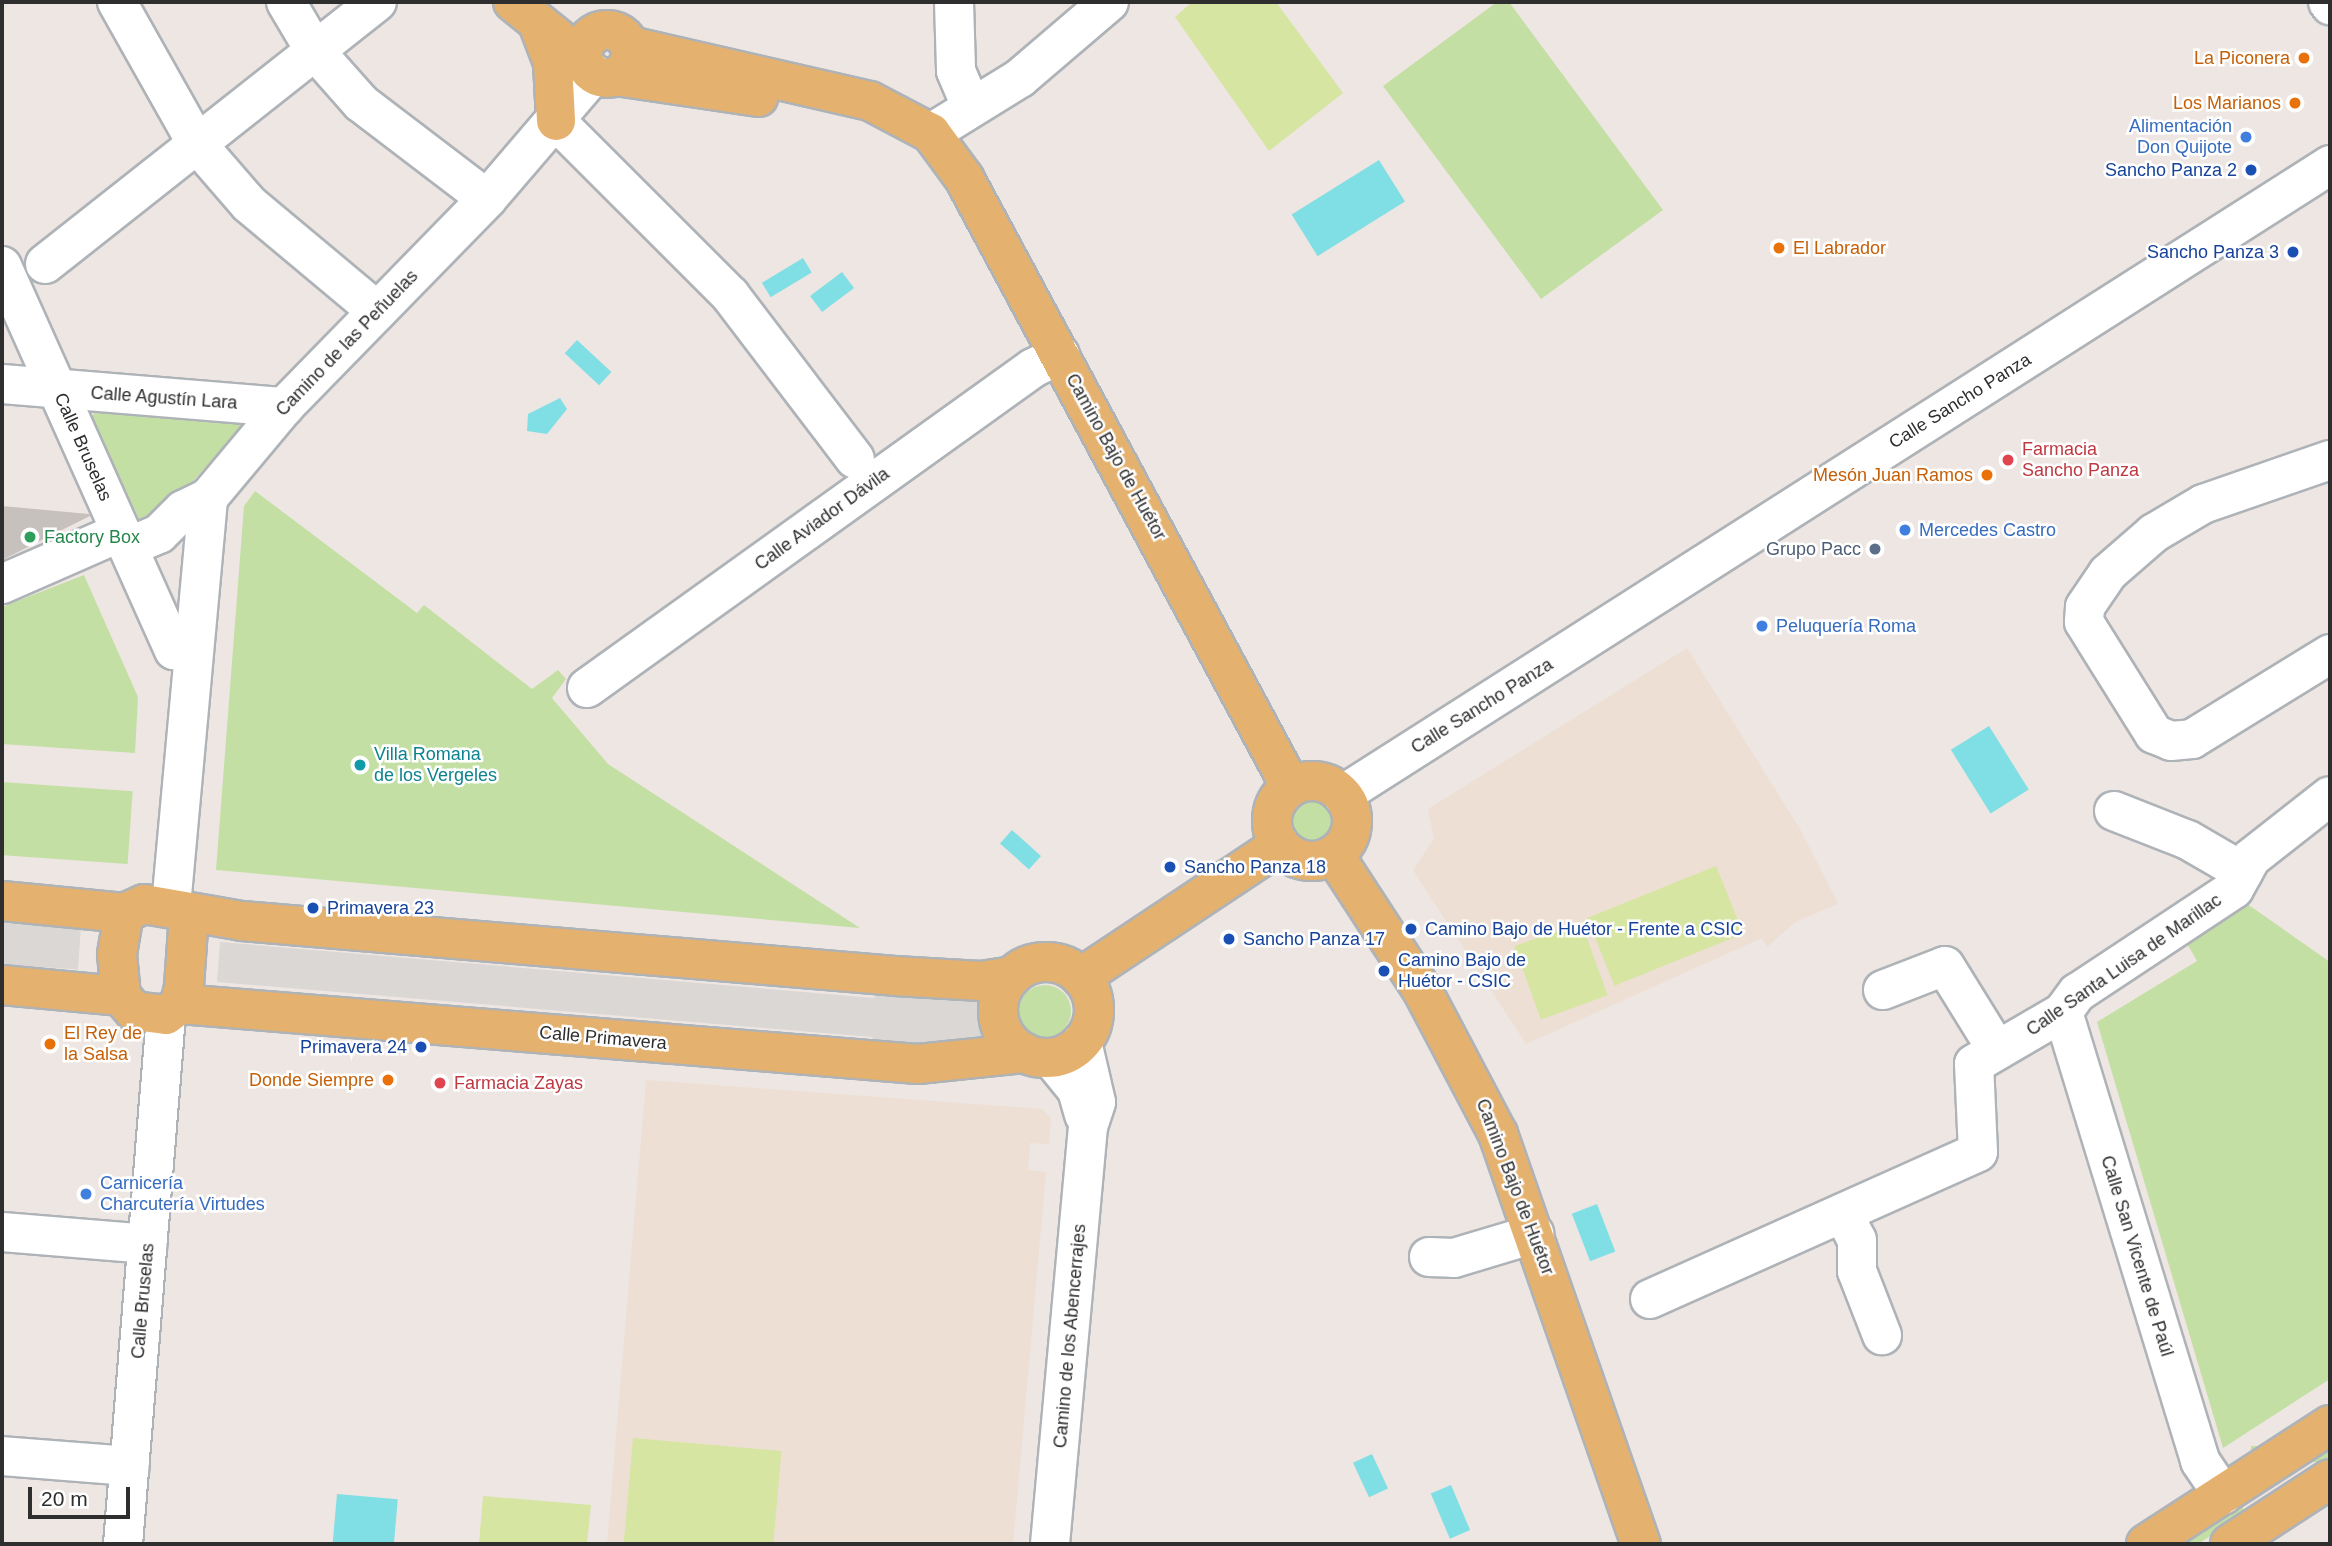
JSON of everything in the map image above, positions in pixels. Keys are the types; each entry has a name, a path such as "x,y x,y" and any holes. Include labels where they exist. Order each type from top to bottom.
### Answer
{"main road":[{"name":"Camino Bajo de Huétor","path":"533,10 604,58 870,101 931,133 964,178 1291,787"},
{"name":"Camino Bajo de Huétor","path":"533,10 553,63 556,121"},
{"path":"1317,782 1342,795 1351,826 1334,855 1304,861 1280,845 1273,812 1291,787 1317,782"},
{"path":"1081,977 1280,845"},
{"name":"Camino Bajo de Huétor","path":"1334,855 1471,1074 1534,1234 1641,1544"},
{"path":"2,901 124,913 144,904 180,910 907,977 981,981 1012,976 1052,962 1081,977 1094,1013 1053,1051 1007,1038 999,1018 1000,998 1012,976"},
{"path":"173,1010 180,910"},
{"path":"2,985 121,996 117,954 124,913"},
{"name":"Calle Primavera","path":"121,996 134,1011 173,1010 918,1064 1053,1051"},
{"path":"2146,1544 2330,1425"},
{"path":"2230,1544 2330,1479"}],"street":[{"path":"117,2 197,144 249,204 377,311"},
{"path":"286,2 315,51 361,103 414,148 487,199"},
{"path":"45,264 377,2"},
{"path":"954,2 956,71 971,107"},
{"path":"931,133 1020,78 1109,2"},
{"name":"Camino de las Peñuelas","path":"2,584 124,539 159,534 183,510 208,498 284,407 487,199 556,121 604,58"},
{"path":"556,121 730,295 855,459"},
{"name":"Calle Sancho Panza","path":"1342,795 2330,166"},
{"name":"Calle Bruselas","path":"2,267 174,650 191,652"},
{"name":"Calle Aviador Dávila","path":"587,688 1032,368 1060,355"},
{"name":"Calle Agustín Lara","path":"2,384 284,407"},
{"path":"2330,460 2213,500 2154,533 2108,573 2085,607 2084,622 2154,734 2171,741 2192,739 2330,654"},
{"path":"180,910 191,652 208,498"},
{"name":"Calle Santa Luisa de Marillac","path":"1650,1299 1978,1152 1975,1065 2063,1012 2077,993 2234,889 2250,858 2330,796"},
{"path":"2114,811 2188,840 2243,872"},
{"path":"1883,990 1945,966 1997,1050"},
{"name":"Calle Bruselas","path":"123,1544 148,1244 173,1010"},
{"name":"Calle San Vicente de Paúl","path":"2063,1012 2200,1461 2223,1494"},
{"name":"Camino de los Abencerrajes","path":"1050,1544 1088,1127 1077,1090 1053,1051"},
{"path":"1843,1213 1857,1240 1857,1271 1882,1335"},
{"path":"2,1232 148,1244"},
{"path":"1429,1257 1454,1258 1534,1234"},
{"path":"2,1456 130,1466"}],"shaded area":[{"path":"1687,648 1800,829 1838,904 1795,922 1767,947 1762,938 1526,1044 1413,870 1434,839 1428,809"},
{"path":"2,923 81,929 78,969 2,964"},
{"path":"220,942 874,998 883,986 983,992 990,1039 878,1051 872,1037 217,982"},
{"path":"646,1080 1042,1109 1051,1119 1049,1144 1030,1143 1028,1170 1046,1172 1013,1544 607,1544"}],"green space":[{"path":"1192,2 1276,2 1343,93 1269,151 1175,17"},
{"path":"1497,2 1509,2 1663,210 1541,299 1383,86"},
{"path":"96,407 244,422 153,525 142,525 92,418"},
{"path":"255,491 417,613 424,605 532,689 558,670 566,679 552,698 608,764 860,928 216,870 244,506"},
{"path":"84,575 138,697 135,753 2,744 2,607"},
{"path":"2,782 133,791 128,864 2,855"},
{"path":"1312,799 1328,806 1335,822 1328,838 1312,845 1296,838 1289,822 1296,806"},
{"path":"1716,866 1743,934 1614,986 1587,918"},
{"path":"2240,899 2330,962 2330,1379 2223,1448 2097,1022 2197,961 2185,940"},
{"path":"1581,922 1608,995 1541,1020 1514,946"},
{"path":"1045,985 1064,992 1071,1011 1064,1030 1045,1037 1026,1030 1019,1011 1026,992"},
{"path":"633,1438 781,1451 773,1544 624,1544"},
{"path":"2251,1446 2330,1446 2330,1462 2251,1462"},
{"path":"483,1496 591,1505 587,1544 479,1544"},
{"path":"2239,1502 2246,1513 2198,1544 2174,1544"}],"water":[{"path":"1379,160 1405,202 1318,256 1292,215"},
{"path":"803,258 812,273 771,297 762,283"},
{"path":"842,272 854,288 822,312 810,296"},
{"path":"577,340 611,372 599,385 565,353"},
{"path":"560,398 567,409 547,434 527,431 528,414"},
{"path":"1989,726 2029,790 1991,813 1951,750"},
{"path":"1012,830 1041,856 1029,869 1000,843"},
{"path":"1597,1204 1615,1252 1590,1261 1572,1214"},
{"path":"1372,1454 1388,1488 1369,1497 1353,1463"},
{"path":"1451,1485 1470,1530 1450,1539 1431,1494"},
{"path":"337,1494 398,1499 394,1544 333,1544"}],"building":[{"name":"Factory Box","path":"2,506 89,514 90,516 2,560"}],"place":[{"name":"La Piconera","path":"2304,58"},
{"name":"Los Marianos","path":"2295,103"},
{"name":"Alimentación Don Quijote","path":"2246,137"},
{"name":"Sancho Panza 2","path":"2251,170"},
{"name":"El Labrador","path":"1779,248"},
{"name":"Sancho Panza 3","path":"2293,252"},
{"name":"Farmacia Sancho Panza","path":"2008,460"},
{"name":"Mesón Juan Ramos","path":"1987,475"},
{"name":"Mercedes Castro","path":"1905,530"},
{"name":"Factory Box","path":"30,537"},
{"name":"Grupo Pacc","path":"1875,549"},
{"name":"Peluquería Roma","path":"1762,626"},
{"name":"Villa Romana de los Vergeles","path":"360,765"},
{"name":"Sancho Panza 18","path":"1170,867"},
{"name":"Primavera 23","path":"313,908"},
{"name":"Camino Bajo de Huétor - Frente a CSIC","path":"1411,929"},
{"name":"Sancho Panza 17","path":"1229,939"},
{"name":"Camino Bajo de Huétor - CSIC","path":"1384,971"},
{"name":"El Rey de la Salsa","path":"50,1044"},
{"name":"Primavera 24","path":"421,1047"},
{"name":"Donde Siempre","path":"388,1080"},
{"name":"Farmacia Zayas","path":"440,1083"},
{"name":"Carnicería Charcutería Virtudes","path":"86,1194"}]}
